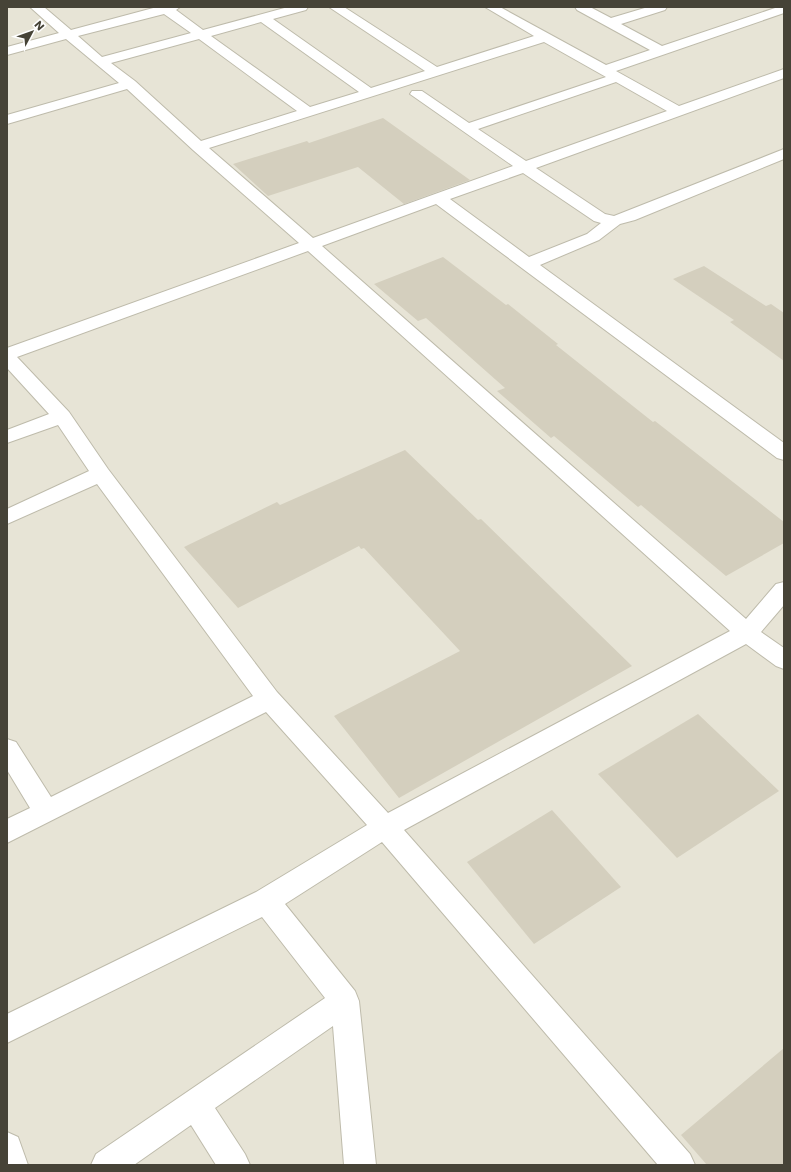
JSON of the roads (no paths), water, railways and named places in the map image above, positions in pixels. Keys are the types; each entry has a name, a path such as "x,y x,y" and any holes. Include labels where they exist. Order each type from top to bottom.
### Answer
{"street":[{"path":"36,7 100,62 130,84 198,147 310,244 747,633 784,660"},
{"path":"100,62 302,7"},
{"path":"335,7 436,72"},
{"path":"491,7 678,111"},
{"path":"581,7 661,51"},
{"path":"610,23 661,7"},
{"path":"7,51 168,8 201,35 308,112"},
{"path":"467,128 612,74 661,51 779,10"},
{"path":"263,18 370,93"},
{"path":"198,147 545,37"},
{"path":"679,1165 385,828 269,699 101,474 62,416 7,356 310,244 784,73"},
{"path":"7,120 130,84"},
{"path":"417,94 600,218 614,220 629,217 784,154"},
{"path":"438,198 784,453"},
{"path":"527,264 592,237 614,220"},
{"path":"7,437 62,416"},
{"path":"7,518 101,474"},
{"path":"7,1029 266,902 385,828 747,633 784,590"},
{"path":"7,832 269,699"},
{"path":"7,749 46,811"},
{"path":"266,902 345,1001 360,1165"},
{"path":"107,1165 345,1001"},
{"path":"195,1104 234,1165"},
{"path":"7,1148 12,1165"}]}
